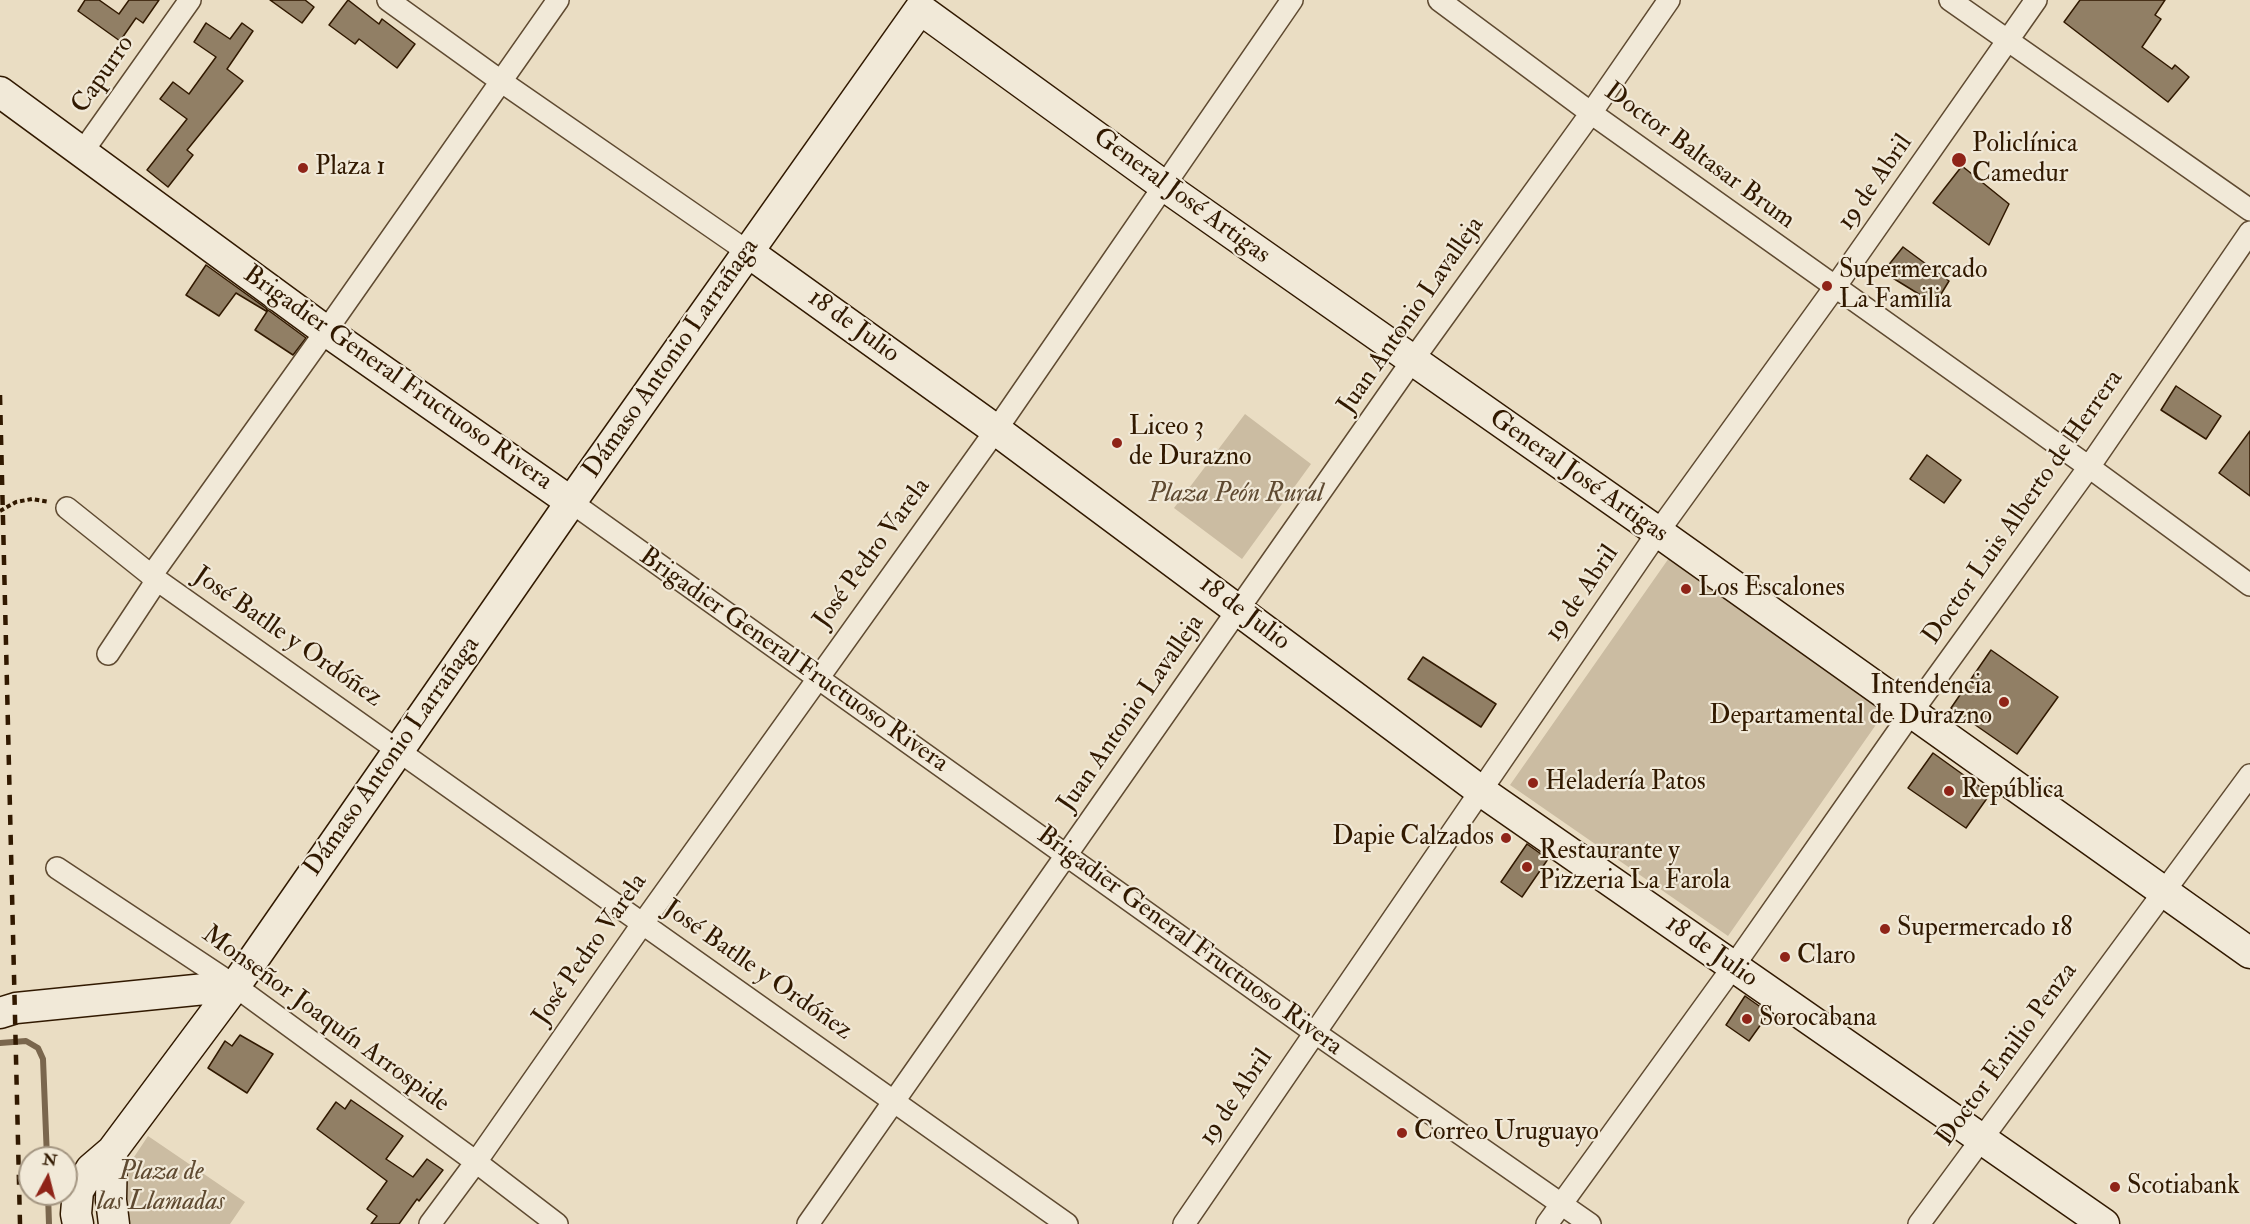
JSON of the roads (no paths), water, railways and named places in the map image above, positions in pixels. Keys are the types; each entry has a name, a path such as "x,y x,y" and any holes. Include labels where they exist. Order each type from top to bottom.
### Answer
{"street":[{"name":"Capurro","path":"83,152 190,0"},
{"name":"18 de Julio","path":"388,0 996,429 1481,791 2104,1224"},
{"path":"108,654 154,578 558,0"},
{"name":"José Pedro Varela","path":"430,1224 996,429 1293,0"},
{"name":"Doctor Baltasar Brum","path":"1439,0 1590,113 2089,467 2250,585"},
{"name":"Juan Antonio Lavalleja","path":"808,1224 1412,361 1669,0"},
{"path":"1950,0 2250,210"},
{"name":"19 de Abril","path":"1184,1224 1658,532 1835,287 2036,0"},
{"name":"General José Artigas","path":"918,3 1163,185 1658,532 2250,953"},
{"name":"Dámaso Antonio Larrañaga","path":"78,1224 76,1214 78,1191 91,1169 112,1151 235,986 571,502 748,252 918,3"},
{"name":"Brigadier General Fructuoso Rivera","path":"0,92 326,331 571,502 1314,1032 1590,1224"},
{"name":"Doctor Luis Alberto de Herrera","path":"1546,1224 1733,967 1911,713 2089,467 2250,232"},
{"name":"José Batlle y Ordóñez","path":"67,508 154,578 1067,1224"},
{"name":"Doctor Emilio Penza","path":"1919,1224 2162,891 2250,775"},
{"name":"Monseñor Joaquín Arrospide","path":"57,868 235,986 557,1224"},
{"path":"0,1014 16,1008 235,986"},
{"path":"112,1151 111,1200 114,1224"}],"waterway":[{"path":"0,1043 26,1041 38,1048 43,1059 47,1146"},
{"path":"48,1206 49,1224"}],"railway":[{"path":"0,395 20,1224"}],"place":[{"name":"Policlínica Camedur","path":"1959,160"},
{"name":"Plaza 1","path":"303,168"},
{"name":"Supermercado La Familia","path":"1827,286"},
{"name":"Liceo 3 de Durazno","path":"1117,443"},
{"name":"Los Escalones","path":"1686,589"},
{"name":"Intendencia Departamental de Durazno","path":"2004,702"},
{"name":"Heladería Patos","path":"1533,783"},
{"name":"República","path":"1949,791"},
{"name":"Dapie Calzados","path":"1506,838"},
{"name":"Restaurante y Pizzeria La Farola","path":"1527,867"},
{"name":"Supermercado 18","path":"1885,929"},
{"name":"Claro","path":"1785,957"},
{"name":"Sorocabana","path":"1747,1019"},
{"name":"Correo Uruguayo","path":"1402,1133"},
{"name":"Scotiabank","path":"2115,1187"}],"park label":[{"name":"Plaza Peón Rural","path":"1236,495"},
{"name":"Plaza de las Llamadas","path":"161,1188"}]}
